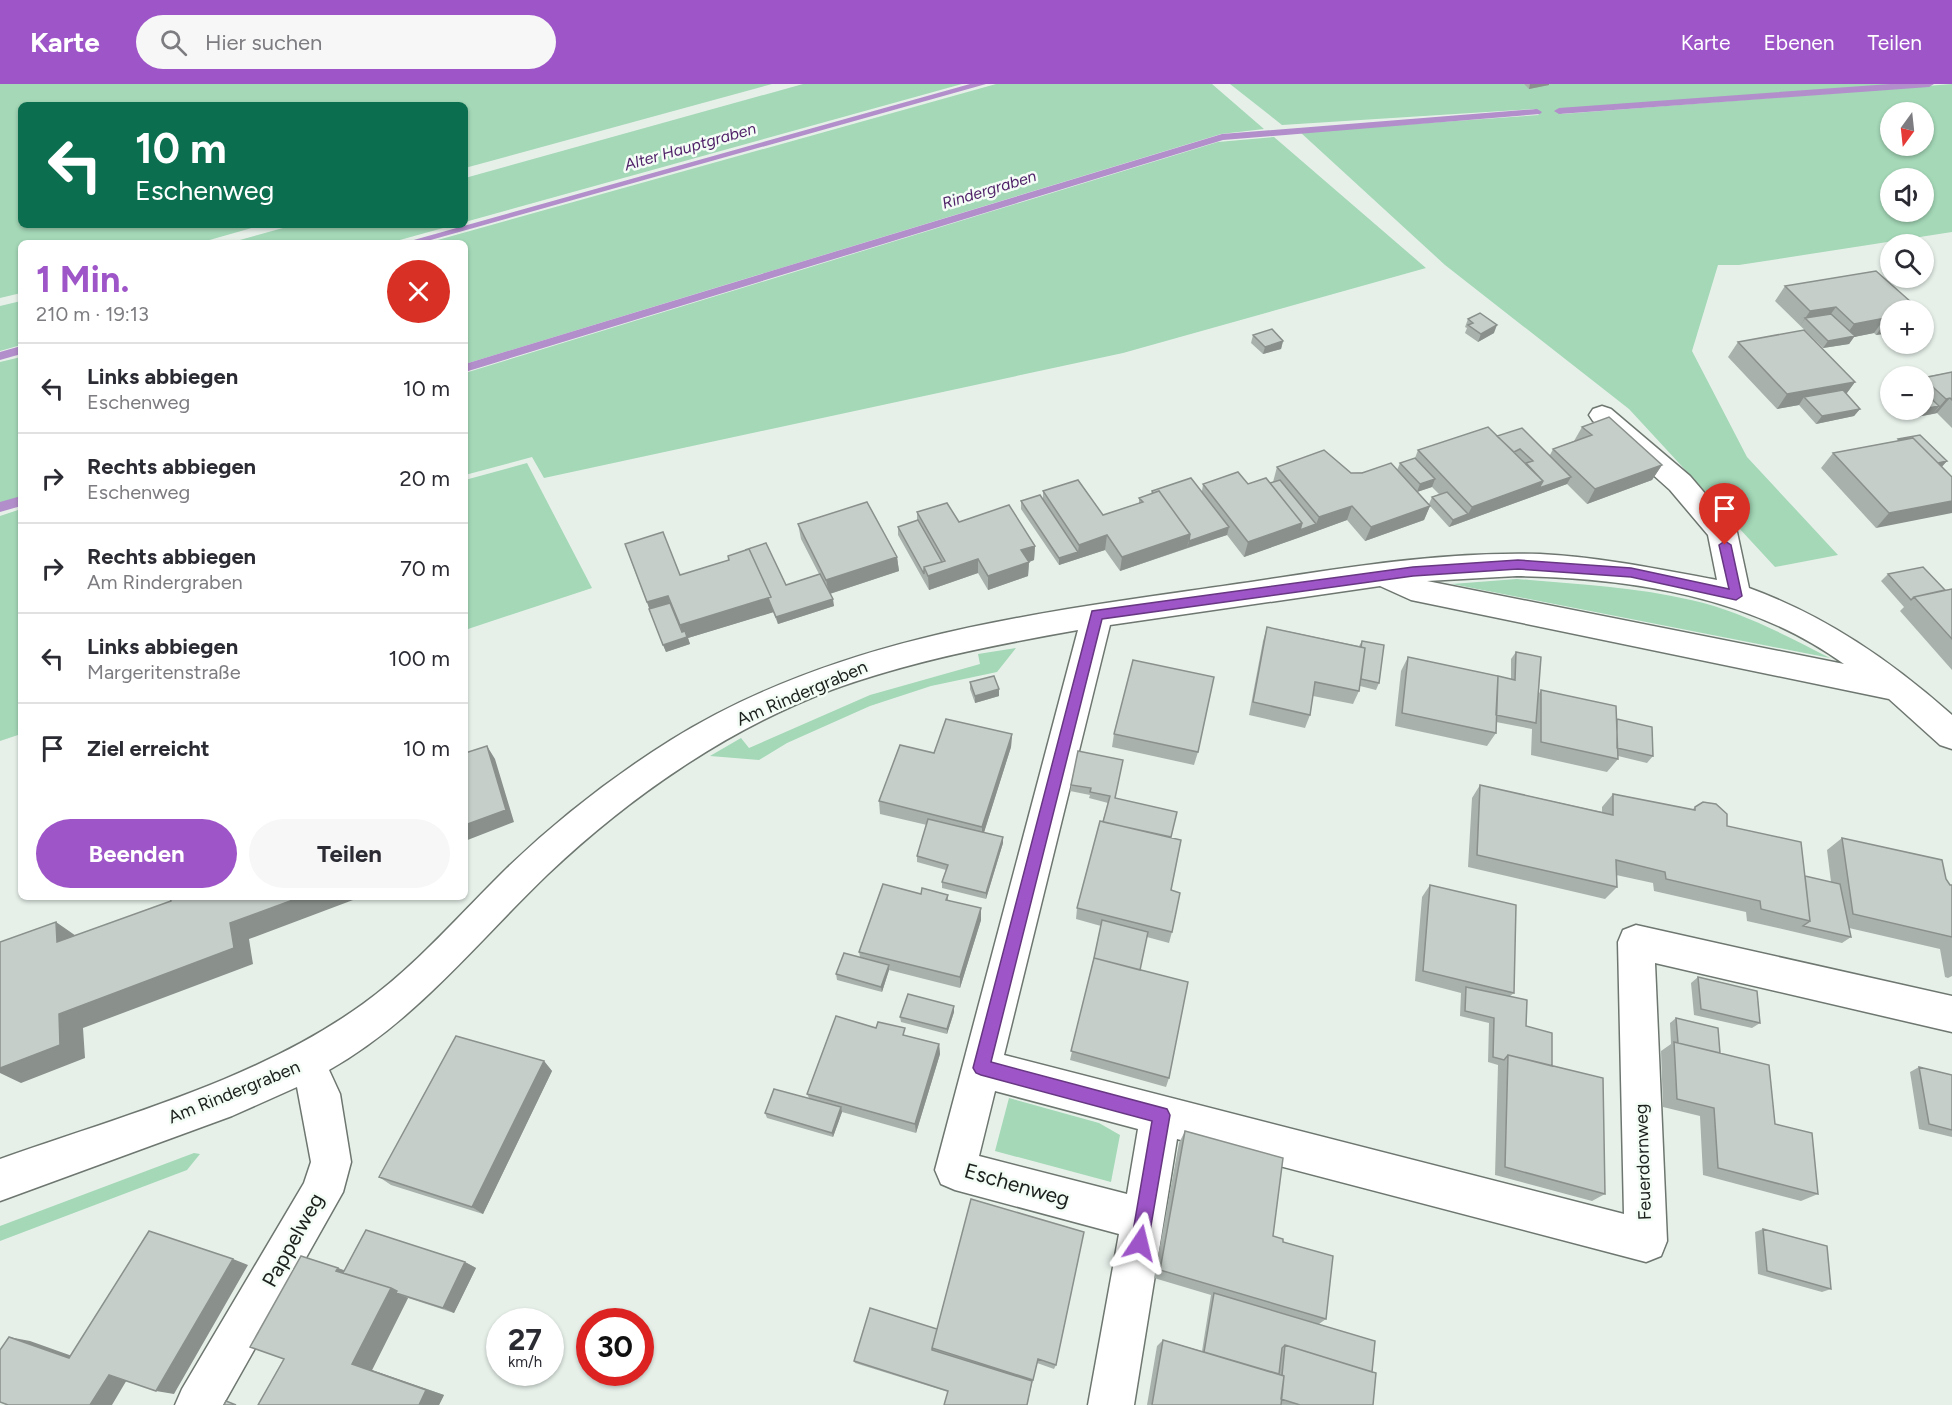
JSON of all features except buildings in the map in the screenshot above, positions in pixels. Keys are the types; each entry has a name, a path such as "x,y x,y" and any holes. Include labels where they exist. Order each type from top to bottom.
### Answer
{"street":[{"path":"1602,415 1680,483 1722,532 1736,596"},
{"name":"Am Rindergraben","path":"0,1180 232,1096 306,1063 349,1036 398,999 555,846 602,806 696,741 783,697 852,670 972,636 1022,626 1381,575 1518,565 1631,573 1736,596 1827,637 1900,688 1952,735"},
{"path":"1381,575 1412,589 1900,688"},
{"name":"Eschenweg","path":"1097,615 955,1170 1144,1220"},
{"name":"Feuerdornweg","path":"1161,1115 1646,1241 1636,942 1952,1014"},
{"name":"Pappelweg","path":"198,1405 322,1192 331,1162 320,1094 306,1063"},
{"path":"981,1068 1161,1115 1111,1405"}],"green space":[{"path":"0,84 772,84 468,167 468,102 18,102 18,228 252,228 210,240 18,240 18,294 0,298"},
{"path":"803,84 962,84 468,221 468,177"},
{"path":"996,84 1212,84 1264,129 1221,134 468,363 468,240 438,240"},
{"path":"1230,84 1899,84 1558,109 1562,114 1952,84 1952,232 1934,235 1880,234 1880,243 1739,265 1718,265 1692,351 1747,457 1838,555 1775,567 1629,409 1445,265 1300,132 1539,115 1534,109 1282,125"},
{"path":"1274,137 1426,268 1123,353 544,478 532,457 468,474 468,372 1218,142"},
{"path":"283,228 443,228 400,240 240,240"},
{"path":"18,302 18,346 0,351 0,306"},
{"path":"18,358 18,498 0,503 0,362"},
{"path":"527,463 592,588 468,629 468,479"},
{"path":"18,510 18,735 0,741 0,516"},
{"path":"1517,579 1626,589 1691,600 1745,617 1830,658 1452,584"},
{"path":"1016,648 997,672 931,686 870,706 787,743 759,760 710,756 741,738 749,748 870,695 980,664 978,654"},
{"path":"1009,1098 1099,1123 1120,1135 1111,1182 995,1151"},
{"path":"194,1153 200,1154 187,1170 0,1241 0,1226"}],"waterway":[{"name":"Alter Hauptgraben","path":"468,226 981,84"},
{"name":"Rindergraben","path":"1559,111 1929,84"},
{"name":"Rindergraben","path":"468,367 1222,137 1537,112"},
{"name":"Alter Hauptgraben","path":"419,240 462,228"},
{"name":"Alter Hauptgraben","path":"0,356 18,351"},
{"name":"Rindergraben","path":"0,507 18,502"}],"route":[{"path":"1140,1243 1161,1115 981,1068 1097,615 1413,571 1518,565 1631,573 1736,596 1725,545"}]}
